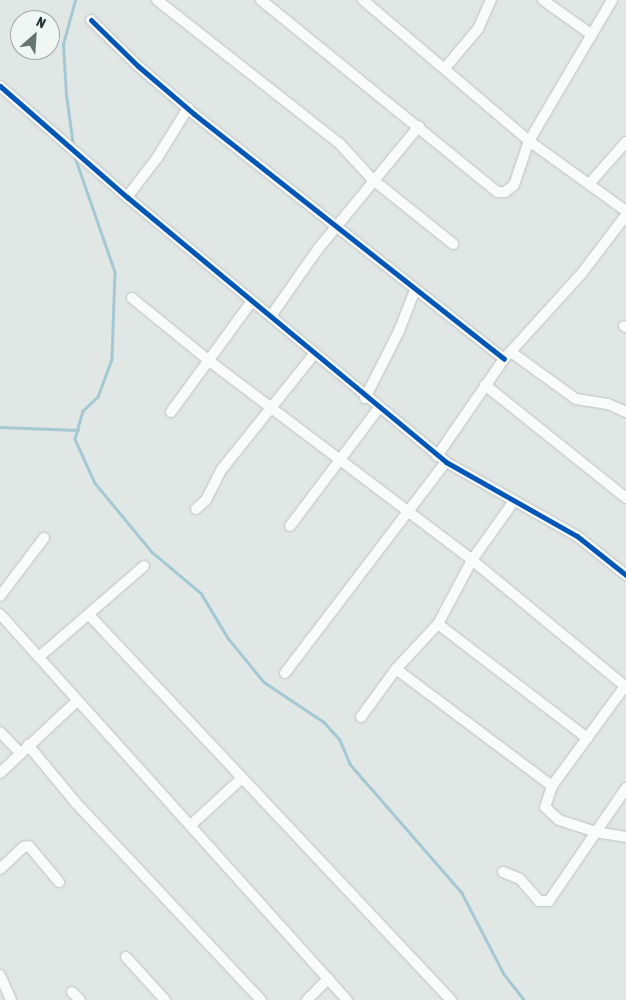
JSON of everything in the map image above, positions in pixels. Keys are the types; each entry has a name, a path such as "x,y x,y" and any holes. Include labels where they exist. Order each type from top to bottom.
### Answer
{"street":[{"path":"157,0 339,143 372,179 453,244"},
{"path":"260,0 419,126 497,192 505,192 514,185 529,141 612,0"},
{"path":"363,0 529,141 626,210"},
{"path":"445,68 472,38 492,0"},
{"path":"543,0 592,35"},
{"path":"91,20 138,66 188,108 415,290 507,355 576,399 608,404 626,412"},
{"path":"0,86 127,197 271,316 365,398 441,459 577,536 626,575"},
{"path":"127,197 157,158 188,108"},
{"path":"271,316 372,179 419,126"},
{"path":"590,184 626,142"},
{"path":"285,672 406,512 441,459 485,385 507,355 582,273 626,215"},
{"path":"365,398 399,331 415,290"},
{"path":"132,298 208,360 340,458 406,512 472,560 626,686 552,786 545,807 548,812 559,820 595,832 626,837"},
{"path":"171,412 252,301"},
{"path":"196,508 206,500 222,469 314,354"},
{"path":"485,385 626,498"},
{"path":"290,526 379,408"},
{"path":"362,717 396,669 438,624 472,560 514,501"},
{"path":"0,596 44,538"},
{"path":"39,657 90,616 144,566"},
{"path":"0,614 77,701 192,824 348,1000"},
{"path":"90,616 452,1000"},
{"path":"438,624 587,738"},
{"path":"396,669 552,786"},
{"path":"0,773 77,701"},
{"path":"0,732 21,754"},
{"path":"28,745 76,803 261,1000"},
{"path":"192,824 242,778"},
{"path":"503,872 520,879 539,902 548,901 626,788"},
{"path":"0,869 24,847 29,846 59,882"},
{"path":"126,957 166,1000"},
{"path":"0,975 12,1000"},
{"path":"307,1000 328,979"},
{"path":"72,992 80,1000"}],"waterway":[{"path":"73,146 66,95 63,44 75,0"},
{"path":"75,157 115,272 112,359 98,397 83,411 75,439 95,483 152,552 201,593 228,638 264,682 324,722 340,740 350,764 462,893 504,974 524,1000"},
{"path":"0,427 78,430"}],"cycle path":[{"path":"91,20 138,66 194,114 504,359"},
{"path":"0,86 127,197 446,462 577,536 626,575"}]}
